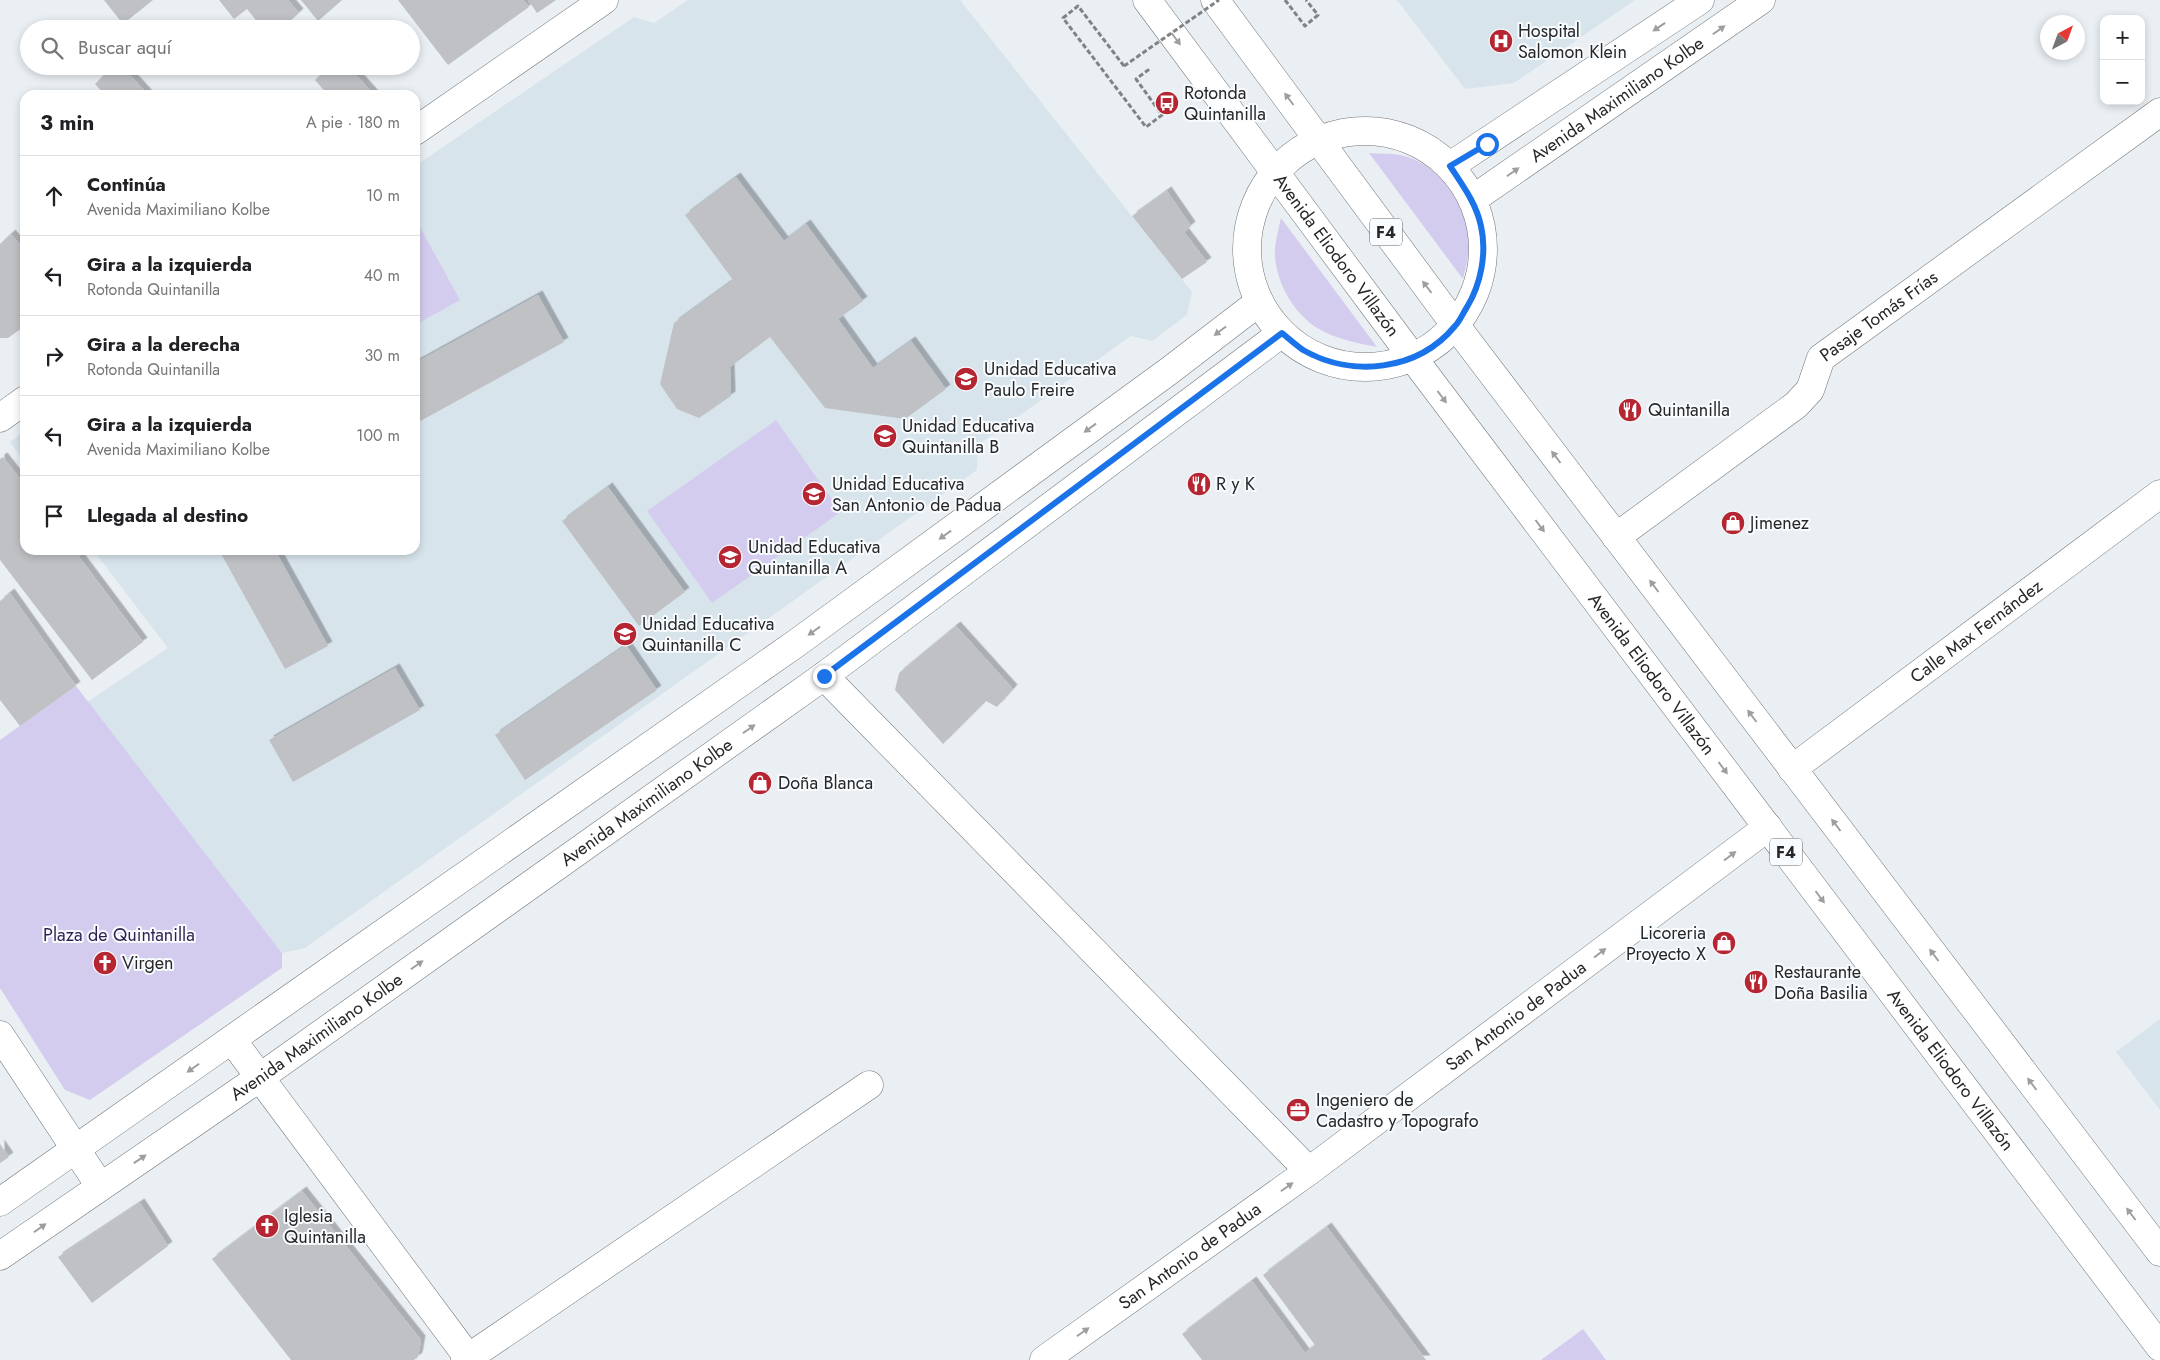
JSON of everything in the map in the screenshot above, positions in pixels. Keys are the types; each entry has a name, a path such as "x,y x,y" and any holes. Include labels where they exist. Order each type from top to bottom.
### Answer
{"main road":[{"path":"420,128 604,0"},
{"name":"Avenida Eliodoro Villazón","path":"1147,0 1413,358 2160,1347"},
{"name":"F4","path":"1215,0 1456,326 2160,1252"},
{"name":"Avenida Maximiliano Kolbe","path":"1450,166 1700,0"},
{"name":"Avenida Maximiliano Kolbe","path":"1473,199 1761,0"},
{"name":"Pasaje Tomás Frías","path":"1616,537 1796,405 1810,390 1821,358 2160,112"},
{"path":"1350,131 1386,132 1421,144 1450,166 1473,199 1482,228 1483,257 1475,294 1456,326 1437,344 1413,358 1393,365 1372,367 1352,367 1330,362 1303,349 1282,333 1259,302 1250,276 1246,249 1252,210 1262,189 1275,171 1293,154 1318,138 1350,131"},
{"path":"0,1202 798,642 1169,371 1259,302"},
{"name":"Avenida Maximiliano Kolbe","path":"0,1256 259,1078 824,676 1282,333"},
{"path":"0,418 20,404"},
{"name":"Calle Max Fernández","path":"1792,768 2160,494"},
{"path":"824,676 1309,1171"},
{"name":"San Antonio de Padua","path":"1044,1360 1309,1171 1768,828"},
{"path":"0,1035 100,1186"},
{"path":"232,1040 468,1359 869,1085"}],"path":[{"path":"1151,68 1136,79 1162,114 1146,127 1063,18 1078,6 1124,66 1219,0"},
{"path":"1285,0 1305,26 1318,15 1306,0"}],"shaded area":[{"path":"688,0 960,0 1192,292 1187,315 1152,341 1131,336 978,445 977,470 305,948 282,953 87,702 168,648 97,555 420,555 420,163 634,17 654,23"},
{"name":"Hospital Salomon Klein","path":"1397,0 1635,0 1514,83 1465,89"},
{"path":"20,435 20,455 10,442"},
{"path":"2160,1019 2160,1110 2116,1052"}],"green space":[{"path":"1369,153 1396,154 1415,160 1441,177 1451,190 1460,203 1466,218 1469,234 1469,253 1463,279"},
{"path":"1281,218 1377,347 1347,340 1319,329 1293,305 1281,283 1275,259 1275,244"},
{"path":"420,227 460,300 420,322"},
{"path":"776,420 841,512 712,603 647,511"},
{"name":"Plaza de Quintanilla","path":"76,686 282,953 282,968 90,1100 65,1090 0,988 0,740"},
{"path":"1583,1329 1606,1360 1541,1360"}],"building":[{"path":"104,0 153,0 128,20 120,20"},
{"path":"219,0 288,0 299,13 291,20 256,20 247,9 234,19"},
{"path":"301,0 342,0 319,20"},
{"path":"398,0 523,0 529,7 448,65 420,29 420,20 413,20"},
{"path":"528,0 556,0 537,13"},
{"path":"104,75 130,75 144,90 100,90 95,84"},
{"path":"320,75 356,75 370,90 324,90 315,80"},
{"path":"736,177 784,241 806,224 863,301 838,319 873,368 911,341 946,389 905,419 825,408 770,337 730,367 731,396 699,418 677,409 660,384 674,323 733,280 685,215"},
{"path":"1167,191 1191,226 1184,232 1207,262 1182,279 1132,216"},
{"path":"11,234 20,245 20,330 8,338 0,338 0,244"},
{"path":"538,295 564,342 420,421 420,360"},
{"path":"3,457 20,479 20,555 78,555 143,642 92,680 0,560 0,459"},
{"path":"608,487 685,592 639,626 562,521"},
{"path":"222,555 278,555 328,646 285,669"},
{"path":"10,593 76,686 20,726 0,700 0,601"},
{"path":"956,626 1013,689 997,707 986,701 943,744 895,690 899,673"},
{"path":"626,645 657,690 525,780 495,735"},
{"path":"395,668 420,710 293,782 269,740"},
{"path":"0,1144 9,1157 0,1163"},
{"path":"302,1191 421,1340 418,1357 414,1360 291,1360 212,1259"},
{"path":"140,1203 168,1246 92,1303 58,1257"},
{"path":"1327,1227 1426,1360 1202,1360 1182,1334 1252,1281 1305,1353 1315,1345 1263,1275"}],"place":[{"name":"Hospital Salomon Klein","path":"1501,41"},
{"name":"Rotonda Quintanilla","path":"1167,103"},
{"name":"Unidad Educativa Paulo Freire","path":"966,379"},
{"name":"Quintanilla","path":"1630,410"},
{"name":"Unidad Educativa Quintanilla B","path":"885,436"},
{"name":"R y K","path":"1199,484"},
{"name":"Unidad Educativa San Antonio de Padua","path":"814,494"},
{"name":"Jimenez","path":"1733,523"},
{"name":"Unidad Educativa Quintanilla A","path":"730,557"},
{"name":"Unidad Educativa Quintanilla C","path":"625,634"},
{"name":"Doña Blanca","path":"760,783"},
{"name":"Licoreria Proyecto X","path":"1724,943"},
{"name":"Virgen","path":"105,963"},
{"name":"Restaurante Doña Basilia","path":"1756,982"},
{"name":"Ingeniero de Cadastro y Topografo","path":"1298,1110"},
{"name":"Iglesia Quintanilla","path":"267,1226"}],"route":[{"path":"824,676 1282,333 1303,349 1330,362 1352,367 1393,365 1413,358 1437,344 1456,326 1475,294 1483,257 1482,228 1473,199 1450,166 1487,144"}]}
